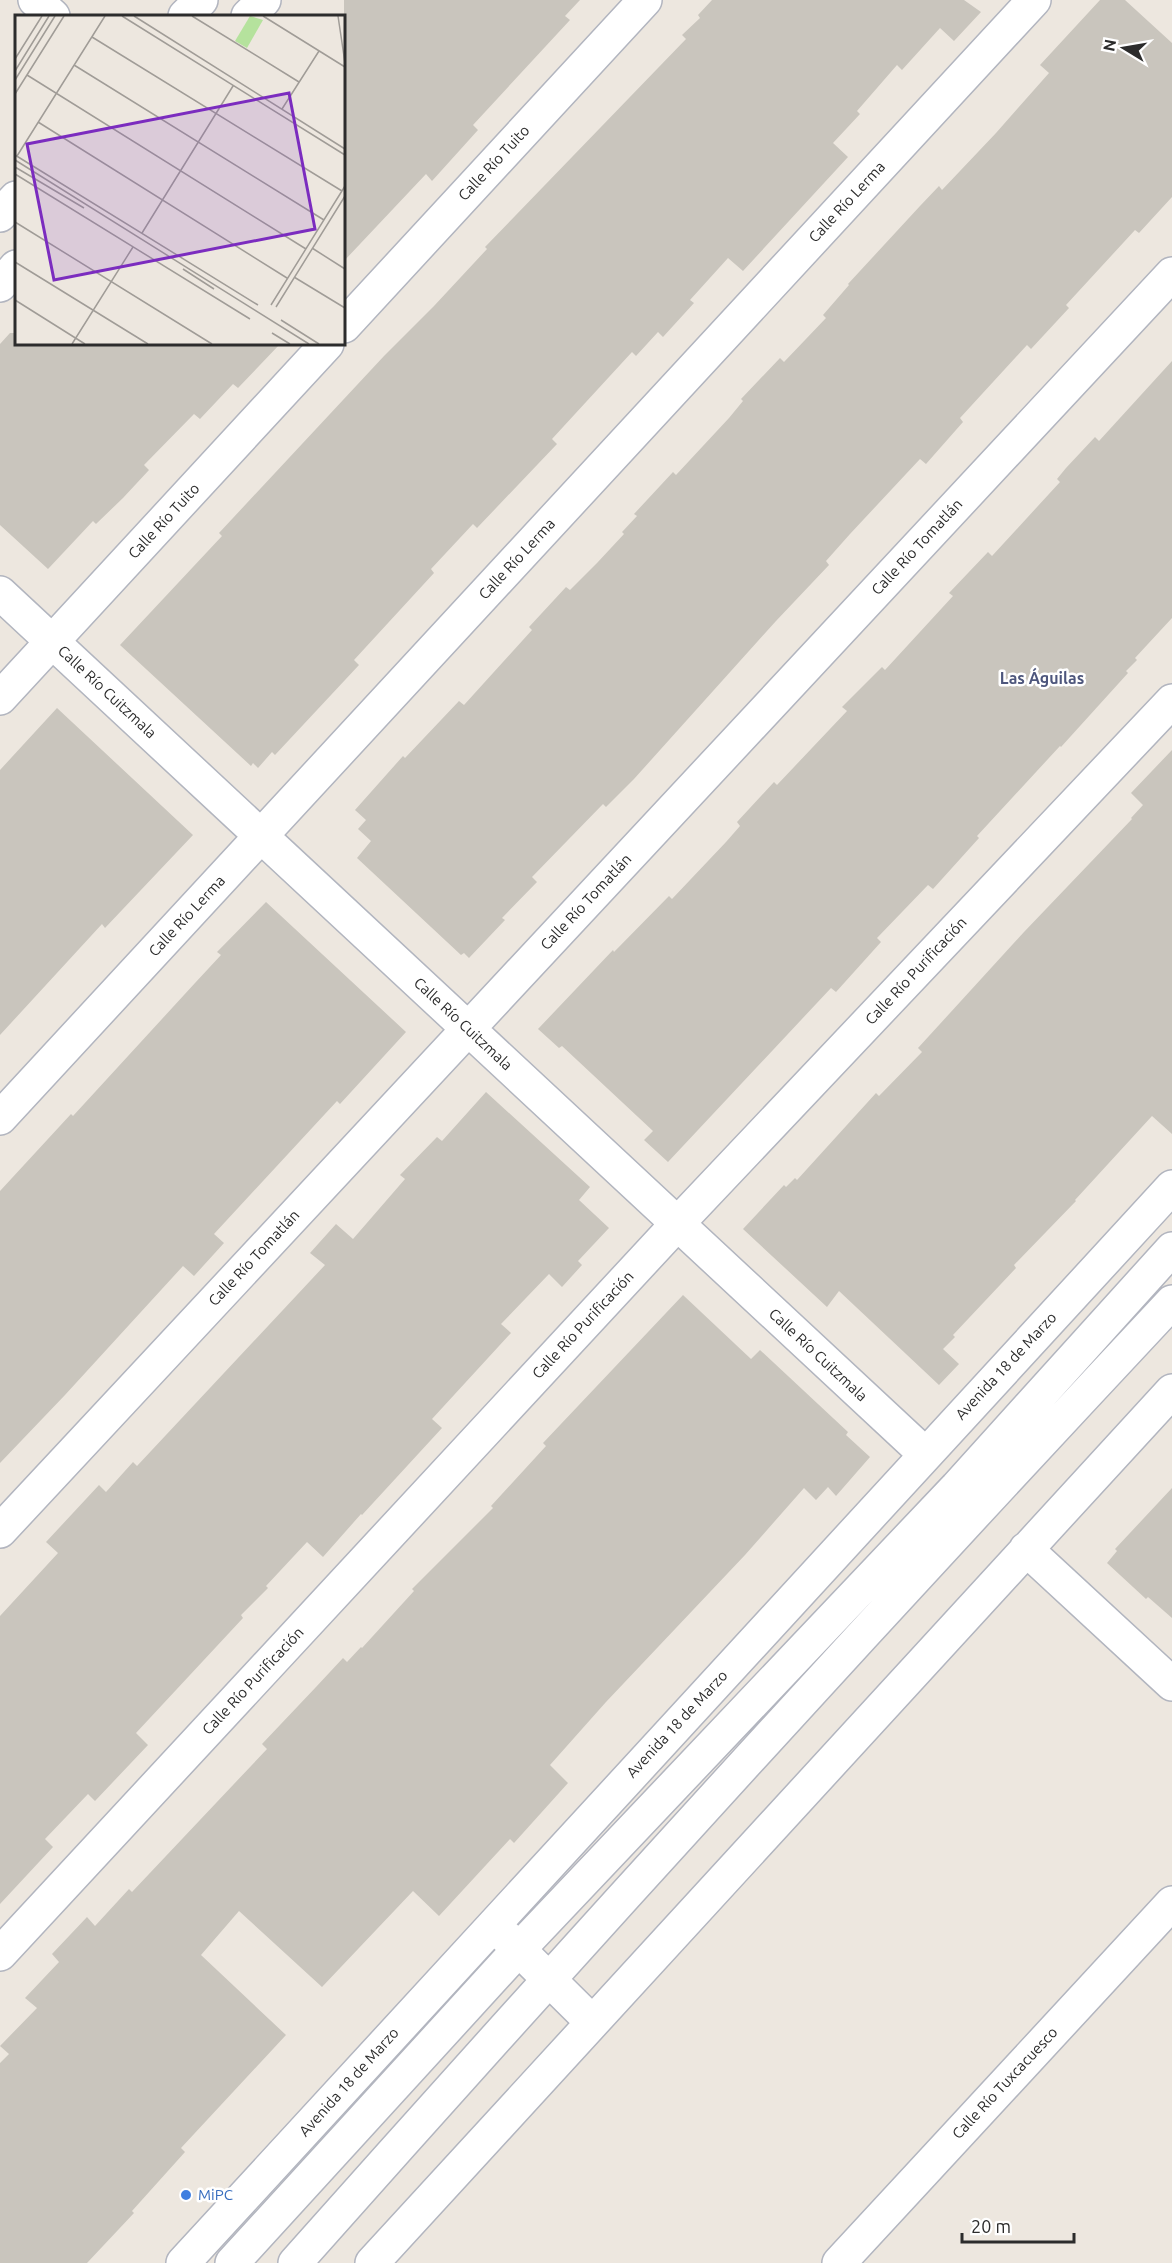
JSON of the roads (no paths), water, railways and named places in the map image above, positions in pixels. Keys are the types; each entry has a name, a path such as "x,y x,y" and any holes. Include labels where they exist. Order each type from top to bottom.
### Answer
{"street":[{"path":"35,0 52,15"},
{"path":"186,15 201,0"},
{"path":"249,15 264,0"},
{"name":"Calle Río Tuito","path":"345,325 645,0"},
{"name":"Calle Río Lerma","path":"0,1118 1034,0"},
{"path":"0,215 15,199"},
{"path":"0,285 15,268"},
{"name":"Calle Río Tomatlán","path":"0,1531 1172,274"},
{"name":"Calle Río Tuito","path":"0,698 326,345"},
{"name":"Calle Río Cuitzmala","path":"0,593 925,1454"},
{"name":"Calle Río Purificación","path":"0,1954 678,1223 1172,701"},
{"name":"Avenida 18 de Marzo","path":"183,2263 1172,1186"},
{"path":"232,2263 519,1949 957,1487 1172,1249"},
{"path":"295,2263 549,1978 980,1507 1172,1302"},
{"path":"372,2263 1172,1391"},
{"path":"1026,1549 1172,1684"},
{"name":"Calle Río Tuxcacuesco","path":"839,2263 1172,1903"},
{"path":"493,1924 592,2022"}],"place":[{"name":"MiPC","path":"186,2195"}],"district":[{"name":"Las Águilas","path":"1042,678"}]}
